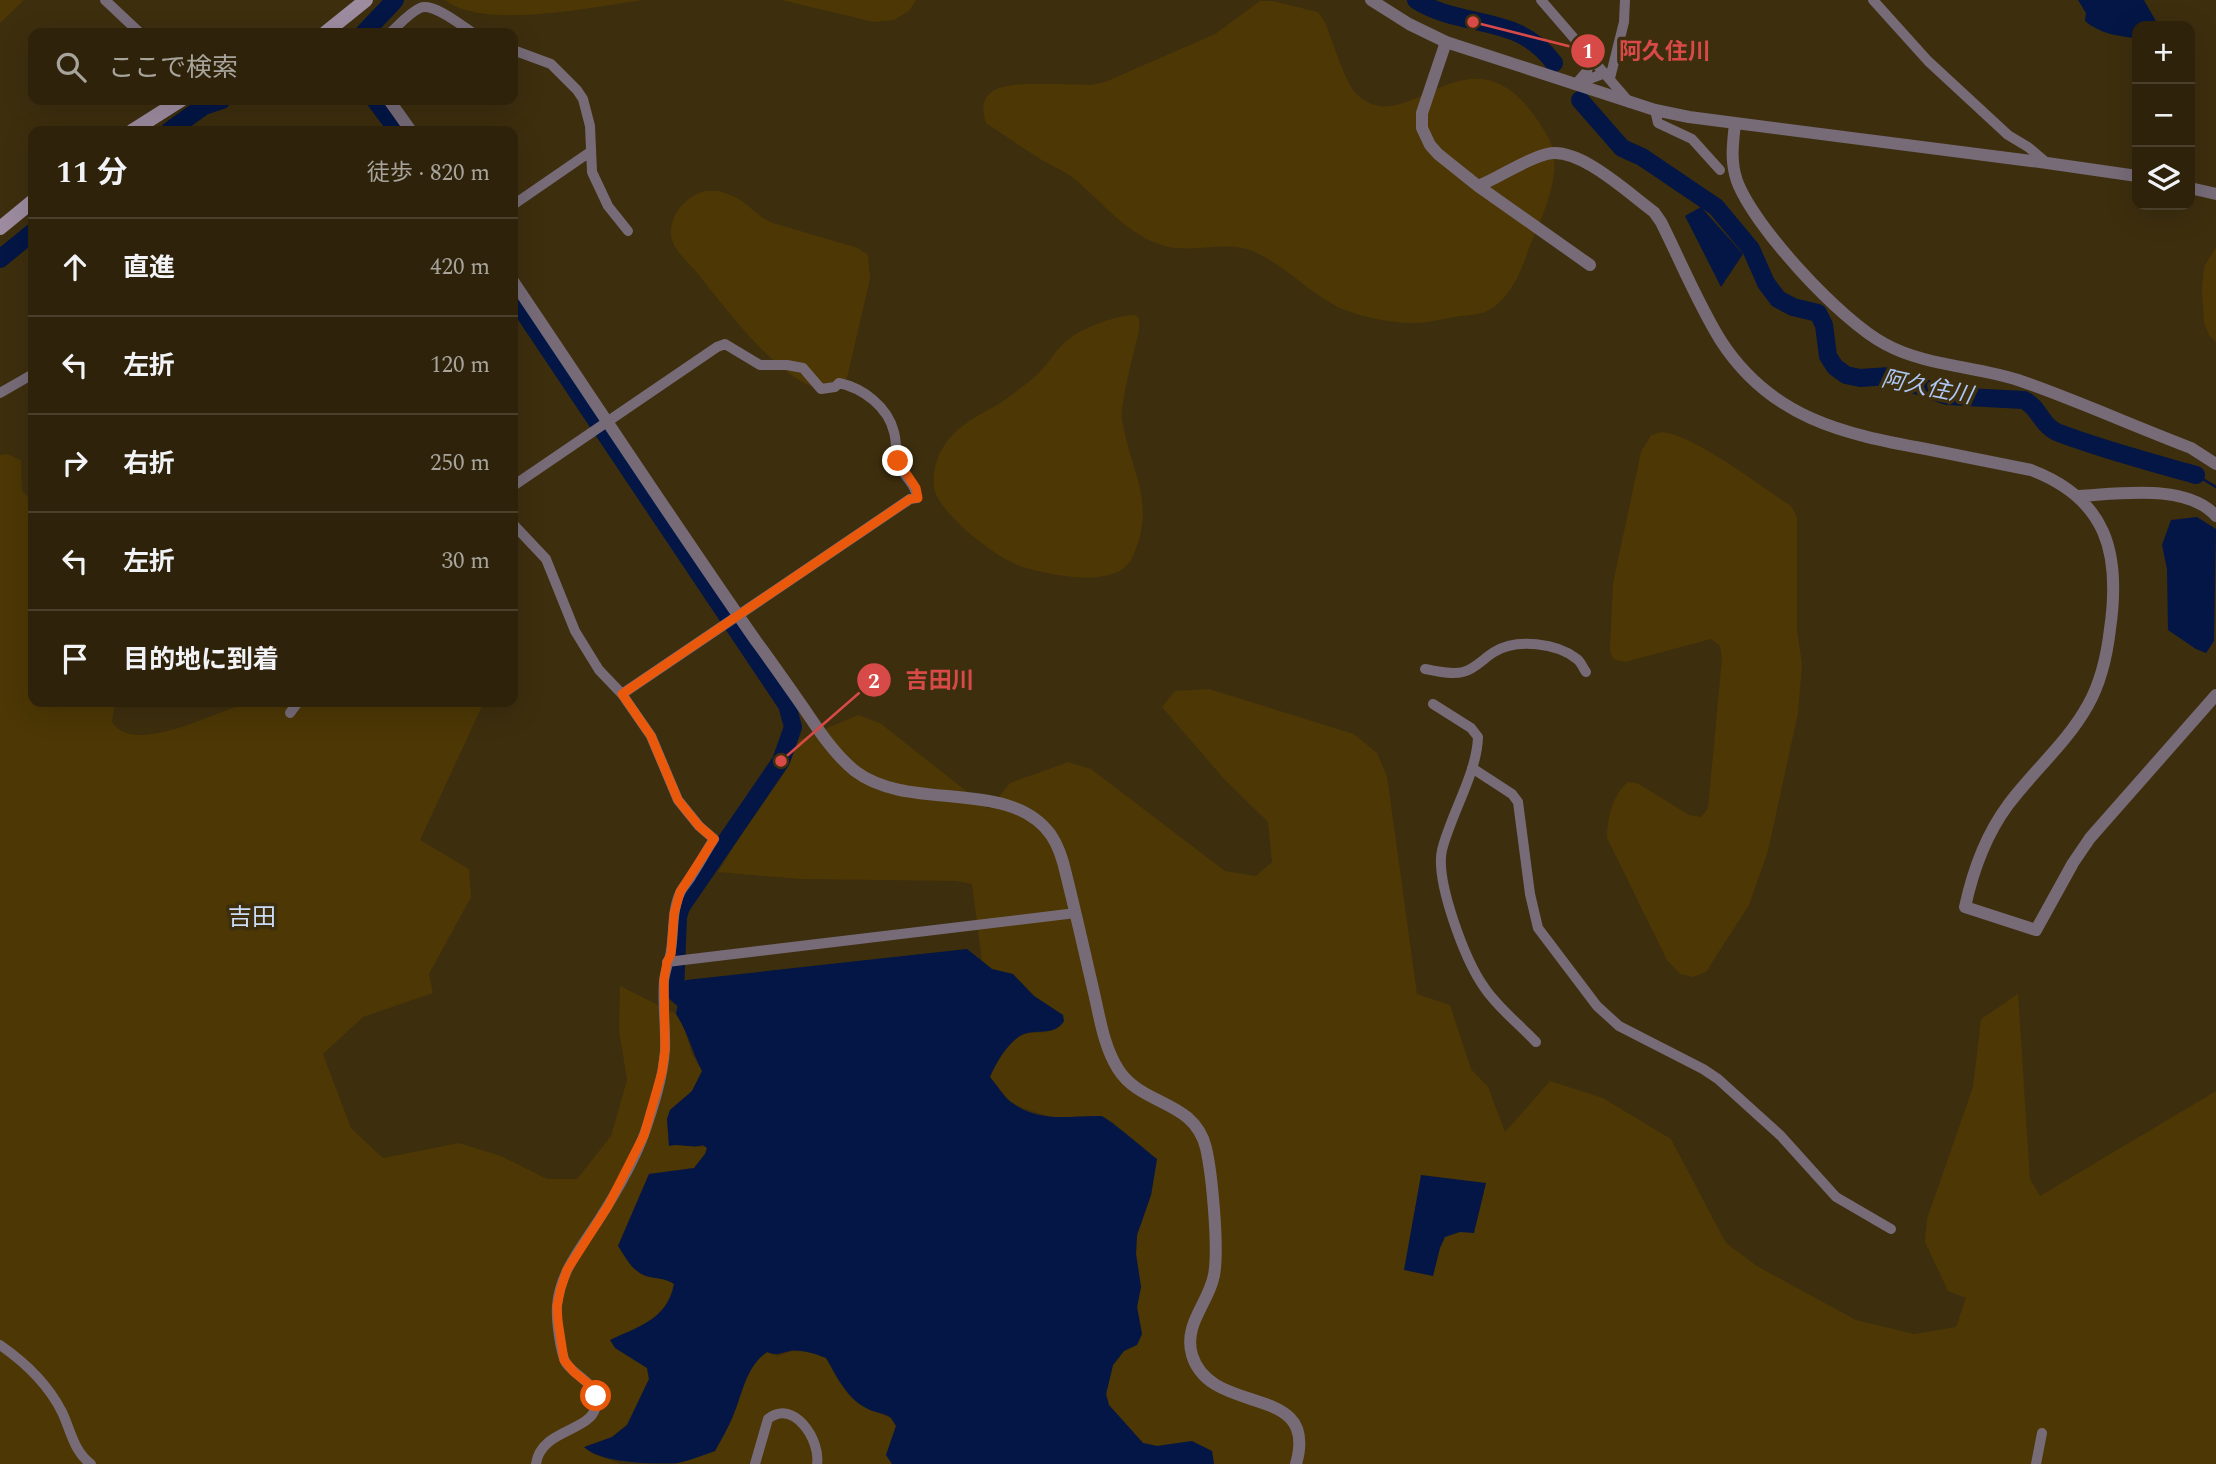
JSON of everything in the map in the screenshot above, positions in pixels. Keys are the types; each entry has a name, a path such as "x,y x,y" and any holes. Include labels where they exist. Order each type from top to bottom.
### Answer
{"main road":[{"path":"339,28 366,0"},
{"path":"140,126 173,105"},
{"path":"2,222 28,204"}],"street":[{"path":"105,0 135,28"},
{"path":"1371,0 1409,24 1446,42 1655,110 2132,175"},
{"path":"1541,0 1630,103"},
{"path":"1607,76 1624,22 1625,0"},
{"path":"1873,0 1928,61 2008,135 2028,146 2047,163"},
{"path":"396,28 424,6 433,8 465,28"},
{"path":"1446,42 1422,113 1423,128 1430,145 1478,187 1590,265"},
{"path":"518,52 551,64 577,90 586,107 592,172 600,194 628,231"},
{"path":"1574,85 1587,71 1591,59"},
{"path":"1574,85 1607,76"},
{"path":"393,105 407,126"},
{"path":"1655,110 1658,123 1692,139 1720,170"},
{"path":"1735,123 1732,162 1738,182 1754,214 1849,320 1863,331 1884,344 1914,356 2018,380 2191,448 2216,464"},
{"path":"518,202 590,152"},
{"path":"1478,187 1548,154 1561,153 1584,161 1654,212 1722,343 1753,379 1787,405 1807,417 1844,432 2031,470 2061,483 2079,496 2097,520 2110,550 2114,573 2109,640 2099,681 2071,734 1997,820 1983,847 1965,908 2036,930 2090,838 2216,695"},
{"path":"2195,189 2216,194"},
{"path":"518,288 737,614 837,755 866,779 893,789 1022,810 1038,820 1052,835 1061,854 1107,1046 1117,1068 1133,1086 1191,1119 1198,1128 1206,1149 1216,1260 1210,1290 1195,1318 1191,1333 1193,1356 1201,1372 1215,1386 1232,1394 1274,1406 1288,1416 1298,1434 1300,1447 1296,1464"},
{"path":"518,483 725,344 760,365 803,368 821,388 835,387 839,383 851,386 873,398 893,428 898,461 916,488 918,498 910,499 622,694"},
{"path":"0,393 28,377"},
{"path":"2079,496 2148,492 2171,495 2198,502 2216,516"},
{"path":"518,529 546,559 575,631 599,670 622,694 651,736 678,800 699,826 714,839 680,892 674,914 671,954 664,980 665,1050 658,1089 644,1135 608,1206 567,1270 557,1306 564,1360 591,1386 596,1396 595,1408 588,1420 547,1442 537,1455 536,1464"},
{"path":"1425,669 1464,672 1496,650 1531,644 1562,650 1578,660 1586,672"},
{"path":"1433,704 1471,727 1478,737 1476,757 1459,798 1443,849 1440,864 1444,893 1484,988 1536,1042"},
{"path":"290,713 294,707"},
{"path":"1472,768 1512,793 1518,802 1530,894 1538,928 1597,1006 1619,1026 1718,1079 1781,1136 1836,1197 1891,1229"},
{"path":"667,962 1076,913"},
{"path":"0,1345 31,1370 48,1389 64,1415 78,1452 91,1464"},
{"path":"755,1464 765,1424 773,1416 786,1413 798,1418 813,1440 818,1456 817,1464"},
{"path":"2036,1464 2042,1433"}],"shaded area":[{"path":"0,0 24,0 0,23"},
{"path":"445,0 644,0 570,11 512,15 486,14 463,9"},
{"path":"781,0 916,0 909,11 894,20 874,22"},
{"path":"1260,1 1273,1 1318,12 1325,22 1353,90 1374,105 1396,105 1468,79 1494,82 1521,100 1549,139 1555,165 1544,211 1518,277 1508,293 1495,306 1481,313 1424,322 1386,321 1340,308 1275,263 1245,248 1176,248 1151,241 1127,226 1072,177 986,123 983,110 985,100 999,88 1021,84 1092,85 1105,82 1215,34"},
{"path":"718,191 743,202 773,223 858,248 868,255 870,279 843,386 815,388 795,378 780,366 749,336 675,247 671,227 682,205 702,192"},
{"path":"2216,247 2216,342 2209,335 2204,323 2202,288 2204,267"},
{"path":"1136,315 1139,319 1139,330 1122,411 1142,503 1143,520 1132,558 1124,568 1112,574 1082,578 1012,563 986,547 960,525 941,502 933,482 941,451 965,424 1036,376 1069,339 1108,320"},
{"path":"1662,432 1676,435 1709,451 1791,506 1797,517 1797,631 1802,664 1798,713 1768,851 1749,905 1706,972 1693,977 1680,974 1667,960 1607,838 1612,807 1618,793 1628,782 1637,783 1689,815 1701,817 1708,808 1722,658 1720,646 1711,639 1625,662 1613,659 1610,650 1613,583 1641,452 1651,435"},
{"path":"7,454 21,460 22,490 28,498 28,707 114,707 112,722 123,732 140,735 180,727 236,707 482,707 420,840 469,869 471,897 429,974 433,993 363,1017 323,1054 351,1128 383,1158 459,1143 501,1156 547,1179 577,1179 611,1136 627,1080 619,1030 620,986 676,1014 683,1024 692,1054 702,1071 692,1091 670,1110 667,1119 669,1145 707,1147 694,1168 649,1174 618,1246 645,1276 667,1279 674,1284 665,1306 647,1322 636,1360 647,1368 649,1379 627,1425 591,1453 621,1464 0,1464 0,455"},
{"path":"1209,689 1354,734 1377,753 1387,776 1417,994 1450,1005 1471,1069 1488,1087 1505,1132 1550,1081 1603,1098 1671,1139 1726,1243 1757,1266 1856,1320 1914,1334 1956,1327 1966,1298 1948,1291 1925,1242 1927,1219 1973,1087 1981,1019 2018,994 2030,1179 2040,1196 2216,1091 2216,1464 1214,1464 1214,1460 1192,1441 1157,1446 1143,1443 1109,1405 1106,1395 1113,1365 1142,1334 1137,1307 1141,1287 1136,1254 1137,1235 1151,1195 1157,1159 1120,1132 1113,1122 1096,1118 1058,1119 1022,1108 1009,1101 990,1077 1003,1053 1017,1038 1028,1033 1046,1032 1063,1015 1034,996 1020,981 992,969 982,961 972,884 956,881 801,879 718,872 799,740 858,715 880,723 989,809 1010,783 1068,762 1091,769 1225,871 1256,876 1272,862 1268,822 1224,779 1162,707 1175,691"},
{"path":"792,1351 811,1352 826,1358 839,1382 871,1410 891,1418 896,1426 886,1455 892,1464 675,1464 715,1451 746,1381 760,1358 767,1352 777,1356"}],"water":[{"path":"2078,0 2144,0 2156,21 2132,21 2132,38 2123,37 2096,29 2085,21 2086,13"},
{"path":"1701,207 1743,254 1721,287 1685,216"},
{"path":"2197,517 2216,529 2214,641 2206,653 2168,630 2167,569 2162,545 2171,520"},
{"path":"967,949 992,969 1013,974 1034,996 1063,1015 1064,1021 1056,1029 1024,1034 1013,1041 1004,1052 990,1077 1005,1097 1022,1109 1044,1116 1101,1116 1157,1159 1151,1195 1137,1235 1136,1254 1141,1287 1137,1307 1142,1334 1137,1345 1124,1351 1113,1365 1106,1394 1109,1405 1143,1443 1157,1446 1192,1441 1212,1451 1214,1464 892,1464 886,1455 896,1426 891,1418 870,1410 855,1400 844,1388 826,1358 795,1351 776,1354 767,1352 760,1358 745,1381 731,1420 715,1451 678,1463 656,1463 615,1460 592,1453 584,1447 612,1437 627,1425 649,1379 647,1368 615,1348 610,1340 641,1326 658,1314 665,1306 674,1284 637,1271 618,1246 649,1174 694,1168 707,1148 703,1145 669,1146 667,1119 670,1110 692,1091 702,1071 676,1014 682,983 686,980"},
{"path":"1421,1175 1486,1183 1474,1233 1460,1232 1445,1237 1433,1276 1404,1270"}],"waterway":[{"path":"369,28 395,0"},
{"name":"阿久住川","path":"1416,0 1434,9 1524,36 1540,47 1554,63"},
{"name":"阿久住川","path":"1580,100 1622,148 1642,157 1716,207 1751,249 1766,283 1778,299 1793,307 1818,313 1824,325 1828,356 1835,367 1846,375 1860,378 1890,376 1947,396 2024,400 2048,426 2059,433 2196,475"},
{"path":"176,126 207,105"},
{"path":"379,105 394,126"},
{"path":"0,259 28,236"},
{"path":"518,303 787,705 793,727 781,761 681,907 678,917 675,992 697,1011"},
{"name":"阿久住川","path":"2196,475 2216,487"}],"place":[{"name":"阿久住川","path":"1473,22"},
{"name":"吉田川","path":"781,761"}],"district":[{"name":"吉田","path":"252,918"}],"route":[{"path":"596,1396 591,1386 564,1360 557,1306 567,1270 608,1206 644,1135 658,1089 665,1050 664,980 671,954 674,914 680,892 714,839 699,826 678,800 651,736 622,694 910,499 918,498 916,488 898,461"}]}
